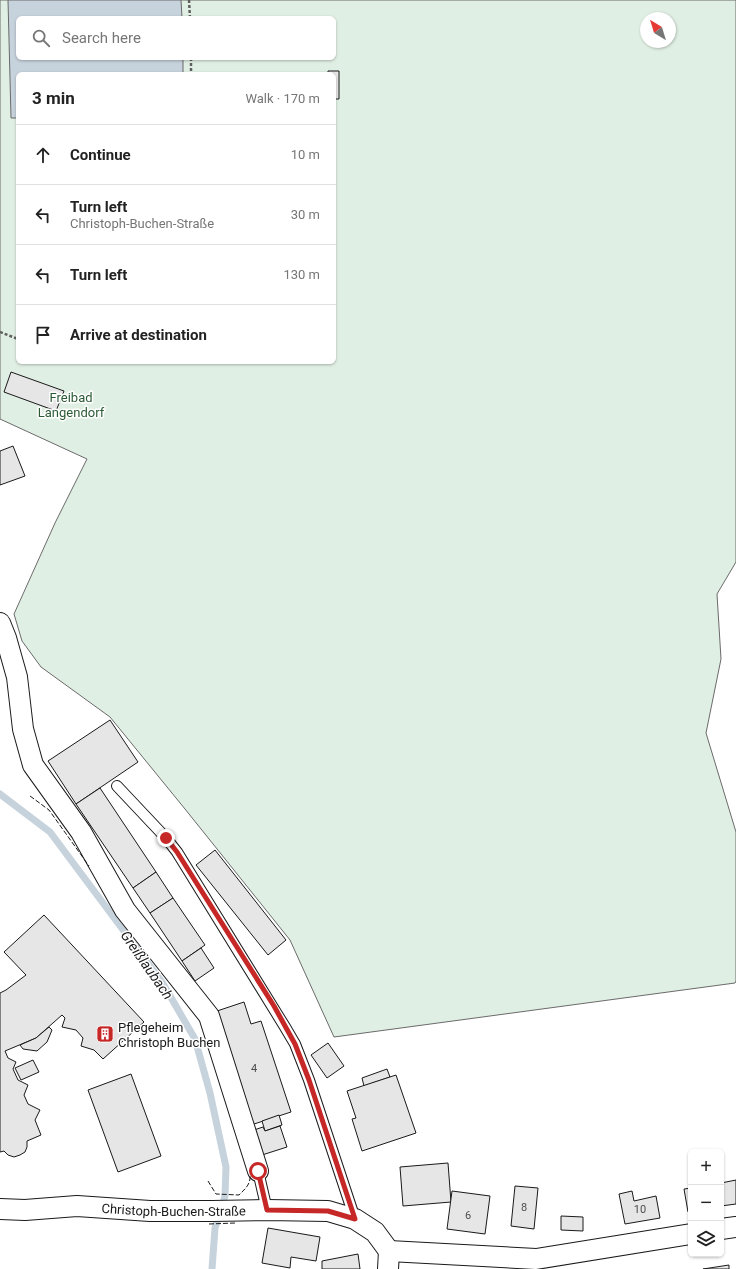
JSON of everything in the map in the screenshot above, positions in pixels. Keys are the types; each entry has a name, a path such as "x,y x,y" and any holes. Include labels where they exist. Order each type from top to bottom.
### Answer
{"street":[{"path":"0,623 6,638 17,677 23,729 33,765 81,832 124,910 209,1016 258,1171"},
{"name":"Christoph-Buchen-Straße","path":"0,1209 25,1210 77,1206 131,1211 328,1211 355,1219 375,1232 388,1260 536,1259 688,1234"},
{"path":"724,1229 736,1227"}],"lane":[{"path":"117,786 166,838 177,852 286,1027 295,1044 309,1080 355,1219"},
{"path":"258,1171 267,1210"}],"path":[{"path":"189,0 190,16"},
{"path":"191,60 191,72"},
{"path":"0,332 16,338"}],"green space":[{"name":"Freibad Langendorf","path":"0,0 736,0 736,562 717,594 721,659 706,733 736,832 735,983 334,1037 290,940 110,717 41,667 22,641 14,614 55,523 87,459 0,419"}],"shaded area":[{"path":"8,0 181,0 182,16 16,16 16,60 183,60 183,72 16,72 16,118 11,118"}],"building":[{"path":"339,71 339,99 336,99 336,72 328,72"},
{"path":"11,372 64,391 56,411 4,392"},
{"path":"13,446 25,476 0,485 0,451"},
{"path":"110,720 138,762 76,804 48,761"},
{"path":"100,788 156,872 133,888 76,804"},
{"path":"215,850 286,940 268,955 196,865"},
{"path":"156,872 173,898 150,913 133,888"},
{"path":"173,898 205,945 182,961 150,913"},
{"name":"Pflegeheim Christoph Buchen","path":"44,915 144,1022 103,1059 94,1050 81,1046 83,1038 76,1030 62,1027 65,1018 62,1015 36,1038 5,1051 8,1058 16,1062 13,1069 18,1080 28,1085 24,1095 28,1104 40,1110 35,1120 41,1135 27,1141 25,1152 14,1157 8,1155 4,1151 0,1152 0,993 26,975 4,952"},
{"path":"201,948 214,968 195,981 182,961"},
{"path":"244,1002 251,1024 261,1021 291,1112 251,1125 214,1012"},
{"path":"49,1027 52,1030 47,1042 37,1051 23,1049 20,1045 36,1038"},
{"path":"328,1043 344,1066 327,1078 311,1055"},
{"path":"33,1060 39,1072 21,1080 15,1068"},
{"path":"387,1069 390,1077 364,1086 362,1078"},
{"path":"131,1074 161,1156 118,1172 88,1090"},
{"path":"396,1075 416,1133 362,1151 352,1119 356,1118 347,1091"},
{"path":"279,1115 282,1125 265,1131 262,1121"},
{"path":"280,1126 287,1147 262,1155 254,1130 263,1127 265,1131"},
{"path":"448,1163 451,1202 403,1206 400,1167"},
{"path":"736,1180 736,1204 724,1206 724,1182"},
{"path":"515,1186 538,1188 534,1229 511,1226"},
{"path":"688,1188 688,1212 684,1189"},
{"path":"452,1191 490,1196 485,1234 447,1229"},
{"path":"632,1191 634,1201 656,1196 660,1218 625,1224 619,1194"},
{"path":"561,1216 583,1217 583,1231 561,1230"},
{"path":"268,1228 320,1237 316,1261 291,1257 290,1268 262,1263"},
{"path":"358,1254 360,1269 322,1269 322,1261"},
{"path":"729,1265 729,1269 703,1269"}],"waterway":[{"name":"Greißlaubach","path":"0,794 50,832 162,982 195,1039 210,1093 226,1167 225,1196 215,1228 212,1269"}],"fence":[{"path":"30,796 49,810 89,866"},
{"path":"208,1181 216,1194 239,1195 249,1183 250,1174"},
{"path":"209,1224 235,1223"}],"place":[{"name":"Pflegeheim Christoph Buchen","path":"105,1034"}],"route":[{"path":"166,838 177,852 274,1006 295,1044 309,1080 355,1219 328,1211 267,1210 258,1171"}]}
